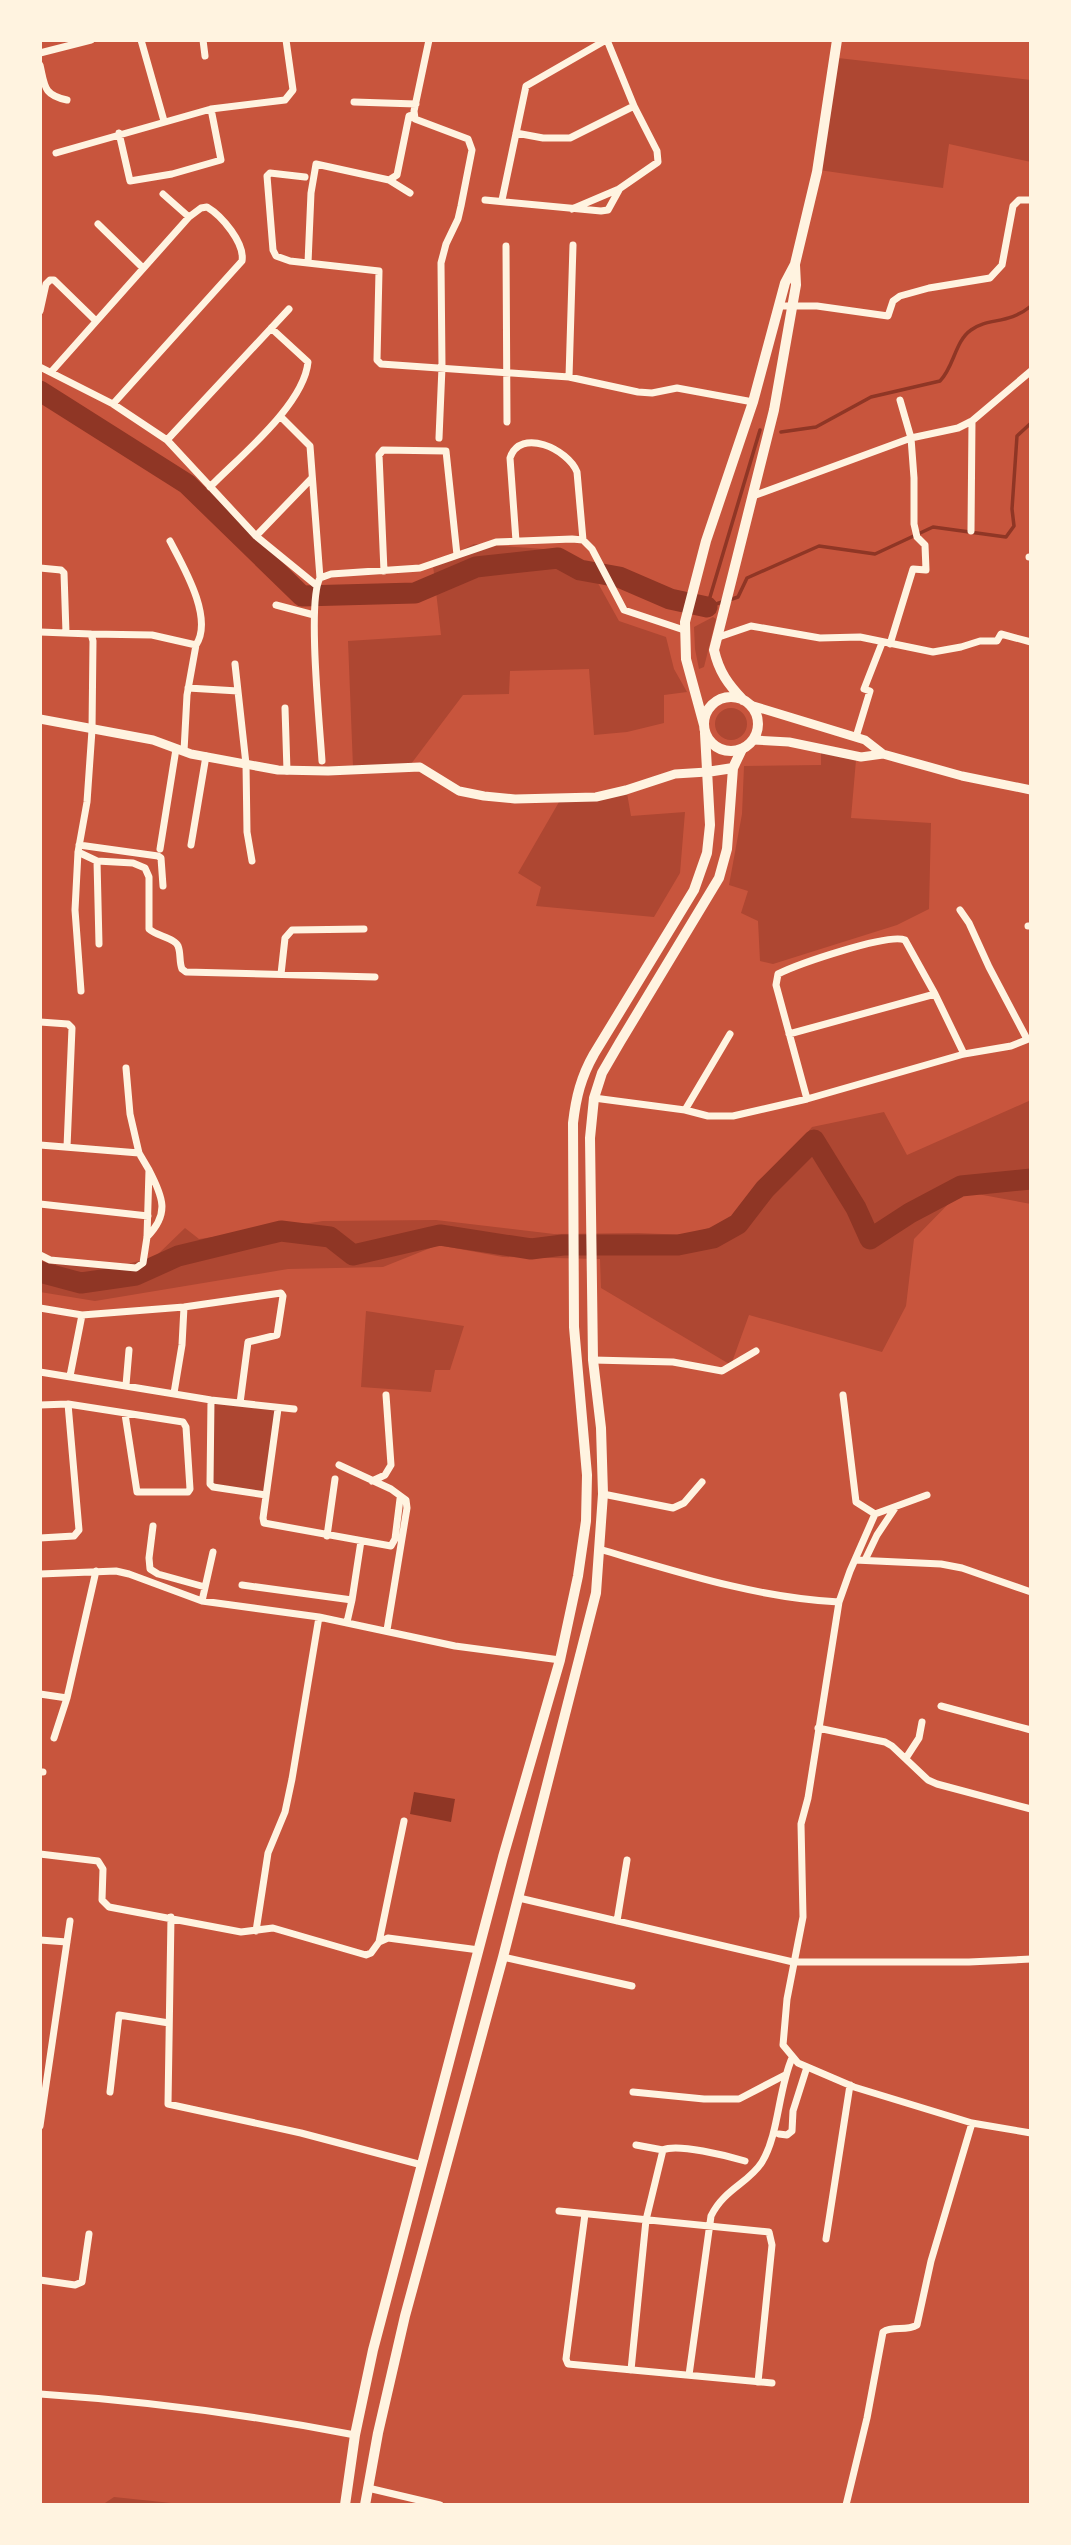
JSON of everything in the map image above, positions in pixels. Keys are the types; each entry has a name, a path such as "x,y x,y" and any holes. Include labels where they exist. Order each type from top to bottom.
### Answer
{"main road":[{"path":"795,264 793,306 774,410 714,650 718,668 726,682 754,710 758,725 753,740 742,749 722,750 710,741 705,729 686,659 685,626 692,588 753,402 785,283 795,264 817,172 837,40"},
{"path":"345,2505 355,2435 373,2350 503,1857 560,1660 578,1576 586,1521 587,1475 575,1353 573,1122 576,1095 582,1075 594,1054 694,890 707,853 710,825 705,729 709,708 729,697 747,703"},
{"path":"365,2505 378,2433 405,2316 466,2099 596,1593 603,1494 593,1360 590,1138 594,1098 602,1073 719,878 727,849 733,768 742,749"},
{"path":"707,772 733,768"},
{"path":"503,1857 526,1864"},
{"path":"442,2092 466,2099"}],"street":[{"path":"40,53 91,40"},
{"path":"141,40 164,121"},
{"path":"203,40 205,56"},
{"path":"56,153 211,109 285,100 293,90 286,40"},
{"path":"413,116 429,40"},
{"path":"502,200 526,86 607,40 634,106 657,150 657,162 619,189 572,209"},
{"path":"40,65 45,87 50,94 67,100"},
{"path":"354,102 416,104"},
{"path":"516,133 543,138 570,138 634,106"},
{"path":"119,133 130,181 172,174 221,160 211,109"},
{"path":"389,180 397,175 409,116 413,116"},
{"path":"413,116 418,121 468,139 472,150 458,219 442,257 439,439"},
{"path":"308,263 310,193 316,164 389,180 410,193"},
{"path":"305,177 268,174 267,195 274,253 290,261 379,271 377,360 381,365 569,377 638,392 652,393 677,388 753,402"},
{"path":"485,200 601,211 608,210 619,189"},
{"path":"163,194 189,217"},
{"path":"780,306 817,306 888,316 893,301 900,296 929,288 990,278 1002,265 1013,206 1020,200 1031,200"},
{"path":"52,371 189,217 204,206 211,209 233,234 242,251 242,261 113,404"},
{"path":"98,225 143,268"},
{"path":"569,377 573,244"},
{"path":"506,246 507,422"},
{"path":"40,311 46,284 54,280 95,320"},
{"path":"167,440 289,309"},
{"path":"210,487 280,416 301,387 308,362 271,328"},
{"path":"40,367 113,404 167,440 256,536 317,583"},
{"path":"753,496 911,438 958,428 972,422 1031,371"},
{"path":"856,737 870,691 864,689 886,643 913,569 926,570 925,545 917,537 914,524 911,438 900,400"},
{"path":"280,416 310,446 317,583 314,613 322,761"},
{"path":"971,531 972,422"},
{"path":"516,541 510,458 513,448 522,443 531,443 554,449 570,458 574,464 583,540 592,549 624,610 685,626"},
{"path":"384,571 379,459 383,450 446,451 457,555"},
{"path":"256,536 312,478"},
{"path":"317,583 331,574 433,565 496,542 541,538 583,540"},
{"path":"160,849 202,621 192,583 170,541"},
{"path":"40,568 61,570 64,573 65,633"},
{"path":"276,605 314,613"},
{"path":"716,638 751,626 820,638 853,637 933,652 979,641 997,641 1001,634 1031,642"},
{"path":"40,632 152,635 196,645"},
{"path":"81,991 75,911 92,730 91,634"},
{"path":"235,664 246,764 247,832 252,861"},
{"path":"188,688 238,691"},
{"path":"747,703 865,740 883,754 994,784 1031,790"},
{"path":"285,708 287,771"},
{"path":"40,719 153,740 180,750 287,771 416,767 459,791 515,799 596,797 675,774 707,772"},
{"path":"753,740 789,742 861,757 883,754"},
{"path":"191,845 206,756"},
{"path":"79,848 97,861 133,863 145,868 149,877 149,929 155,935 175,942 179,947 180,963 186,972 375,977"},
{"path":"79,848 158,856 161,858 163,886"},
{"path":"97,861 99,944"},
{"path":"594,1098 685,1110 708,1116 733,1116 807,1099 964,1054 1004,1048 1029,1039 960,910"},
{"path":"281,974 285,937 292,930 365,929"},
{"path":"807,1099 776,985 778,974 878,940 905,940 964,1054"},
{"path":"789,1034 935,994"},
{"path":"40,1023 68,1024 72,1028 67,1147"},
{"path":"685,1110 730,1034"},
{"path":"126,1068 130,1114 139,1153 159,1188 162,1217 147,1237"},
{"path":"40,1145 139,1153"},
{"path":"40,1255 50,1260 136,1268 143,1263 147,1237 149,1170"},
{"path":"40,1204 148,1216"},
{"path":"40,1308 82,1315 184,1307 277,1292 282,1294 276,1335 247,1342 240,1403"},
{"path":"174,1393 182,1345 184,1307"},
{"path":"70,1376 82,1315"},
{"path":"126,1385 129,1350"},
{"path":"593,1360 652,1360 722,1371 756,1351"},
{"path":"40,1372 278,1409 294,1409"},
{"path":"372,1481 386,1475 391,1465 386,1395"},
{"path":"843,1395 856,1502 875,1514"},
{"path":"211,1399 210,1484 213,1487 266,1495"},
{"path":"40,1538 74,1536 79,1530 68,1404"},
{"path":"40,1405 68,1404 186,1424 188,1492 137,1492 125,1414"},
{"path":"278,1409 264,1523 388,1547 394,1545 400,1499"},
{"path":"339,1465 405,1497 407,1503 387,1630"},
{"path":"327,1535 335,1479"},
{"path":"603,1494 673,1508 684,1503 702,1482"},
{"path":"927,1495 875,1514 839,1602 808,1798 801,1824 803,1917 793,1962 783,2045 792,2059 850,2085 972,2123 1031,2133"},
{"path":"865,1560 895,1507"},
{"path":"153,1526 150,1569 205,1587"},
{"path":"348,1622 361,1541"},
{"path":"599,1549 740,1588 799,1599 839,1602"},
{"path":"202,1601 213,1552"},
{"path":"855,1560 941,1564 962,1568 1031,1592"},
{"path":"40,1574 106,1570 129,1574 202,1601 348,1622 455,1646 560,1660"},
{"path":"54,1738 67,1698 96,1571"},
{"path":"242,1585 352,1600"},
{"path":"256,1931 268,1853 285,1812 292,1779 319,1617"},
{"path":"40,1694 67,1698"},
{"path":"941,1706 1031,1730"},
{"path":"906,1758 919,1738 922,1723"},
{"path":"818,1728 885,1742 928,1780 1031,1809"},
{"path":"40,1854 98,1861 103,1869 102,1900 106,1906 241,1932 273,1928 366,1955 371,1953 379,1942 404,1821"},
{"path":"617,1921 627,1860"},
{"path":"519,1898 793,1962 969,1962 1031,1959"},
{"path":"171,1917 166,2099 171,2106 300,2133 422,2165"},
{"path":"40,2126 43,2090 70,1922"},
{"path":"379,1942 388,1937 479,1951"},
{"path":"40,1940 67,1942"},
{"path":"503,1957 632,1986"},
{"path":"110,2092 119,2015 169,2023"},
{"path":"689,2375 711,2216 716,2205 762,2162 769,2147 785,2075 792,2059"},
{"path":"779,2134 787,2135 792,2131 793,2111 807,2067"},
{"path":"633,2092 704,2099 739,2099 785,2075"},
{"path":"826,2239 850,2085"},
{"path":"846,2505 867,2418 883,2332 917,2325 934,2251 972,2123"},
{"path":"636,2146 699,2151 745,2161"},
{"path":"631,2370 646,2220 663,2150"},
{"path":"559,2211 764,2230 772,2236 758,2382"},
{"path":"584,2214 566,2361 570,2365 772,2383"},
{"path":"40,2280 75,2285 82,2282 89,2234"},
{"path":"40,2393 110,2399 268,2420 355,2435"},
{"path":"368,2488 440,2505"}],"shaded area":[{"path":"838,58 1031,80 1031,162 949,144 943,188 819,170"},
{"path":"474,544 559,550 594,576 619,621 666,637 674,669 687,692 664,695 664,723 627,732 594,735 589,669 510,671 509,694 463,695 408,768 353,767 348,641 441,635 433,565"},
{"path":"713,617 716,619 704,667 699,669 694,627"},
{"path":"731,708 742,713 747,724 742,735 731,740 720,735 715,724 720,713"},
{"path":"821,752 856,760 851,818 931,823 929,909 897,925 773,964 760,961 758,921 741,913 748,891 729,885 742,814 744,766 821,765"},
{"path":"627,793 631,816 685,812 680,873 654,917 536,906 541,887 518,873 559,802"},
{"path":"1031,1100 1031,1204 961,1191 914,1239 906,1306 882,1352 749,1315 731,1365 601,1288 600,1259 503,1257 438,1245 383,1267 288,1269 95,1301 40,1292 40,1260 111,1268 155,1257 185,1228 199,1239 323,1221 436,1220 554,1234 687,1235 722,1224 746,1205 812,1127 884,1112 907,1155"},
{"path":"366,1311 464,1326 450,1370 435,1370 431,1392 361,1387"},
{"path":"211,1400 282,1409 266,1495 213,1487"},
{"path":"414,1792 455,1799 451,1822 410,1814"},
{"path":"114,2497 190,2505 102,2505"}],"waterway":[{"path":"781,432 816,427 871,397 940,381 961,341 971,330 985,323 1007,319 1031,306"},
{"path":"40,391 187,484 302,596 415,593 476,567 558,558 580,570 619,577 670,599 707,607"},
{"path":"729,600 738,597 747,578 819,546 875,554 933,527 1006,537 1014,526 1012,509 1017,436 1031,423"},
{"path":"707,607 760,430"},
{"path":"707,607 722,602"},
{"path":"40,1272 81,1283 136,1275 178,1256 281,1231 330,1237 353,1255 440,1235 531,1249 563,1245 678,1245 713,1238 738,1224 765,1189 814,1140 856,1208 870,1239 910,1213 961,1186 1031,1179"}]}
